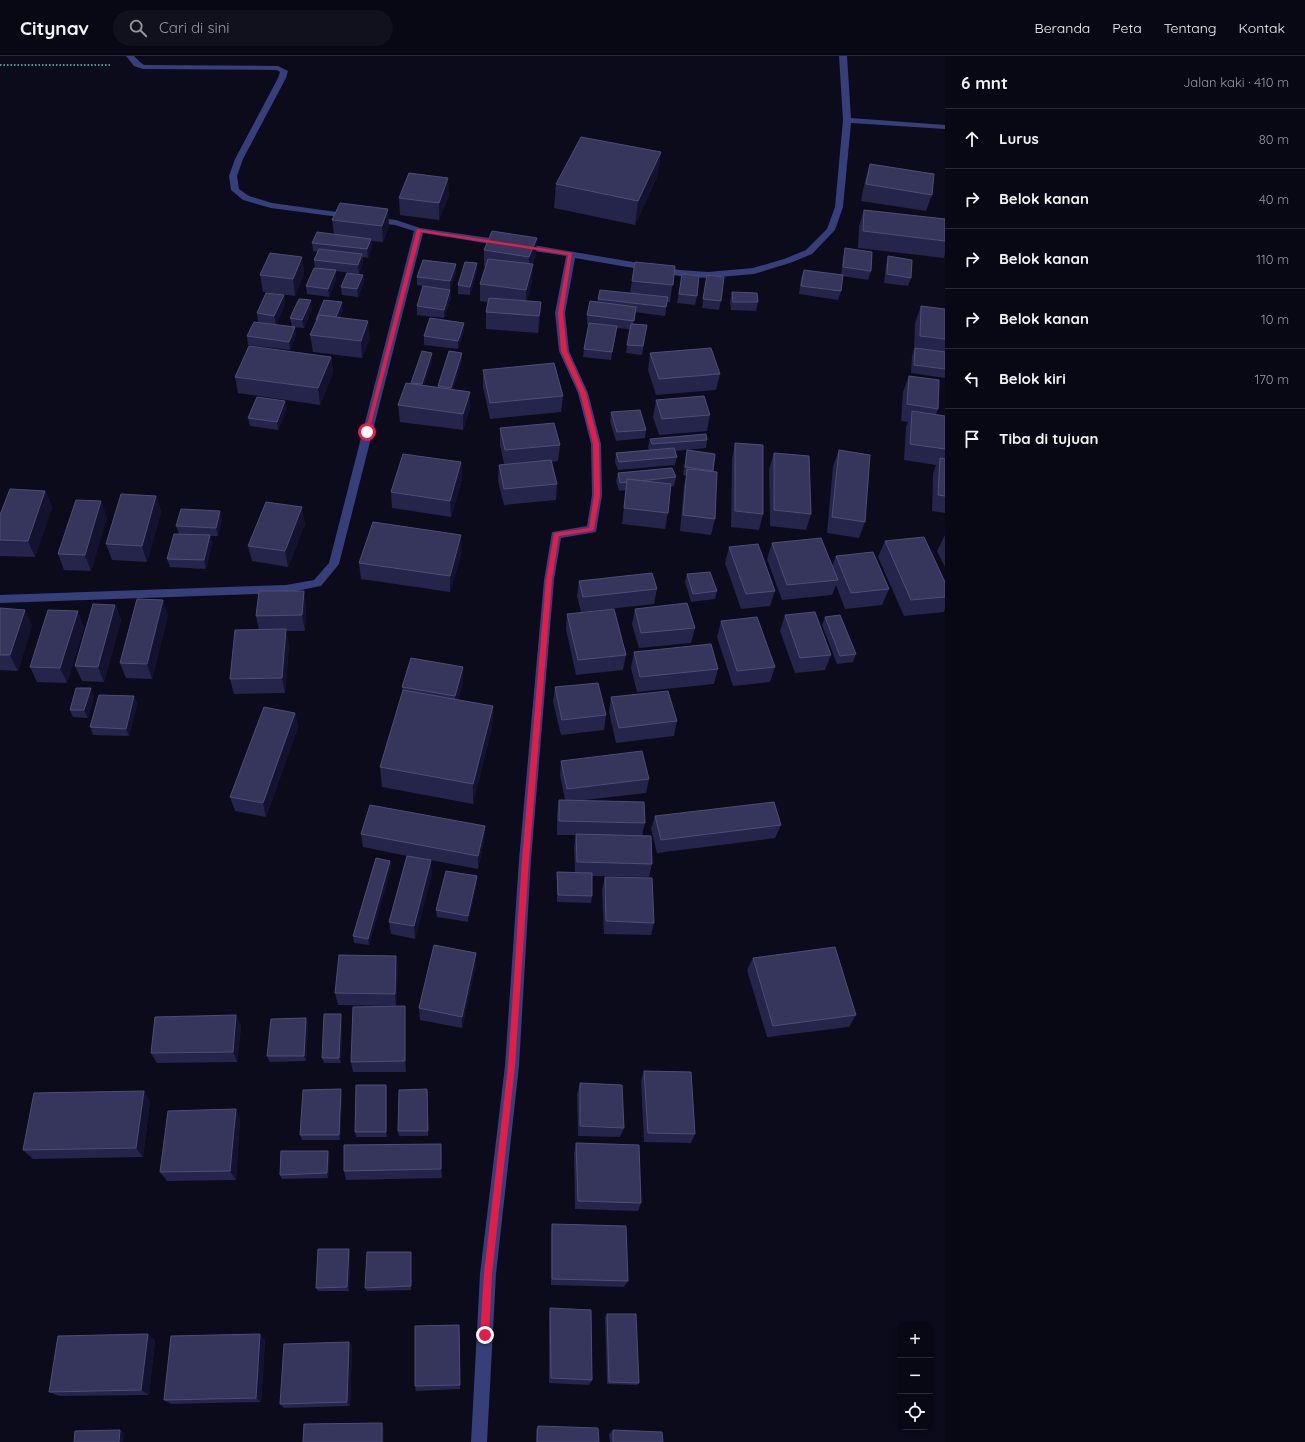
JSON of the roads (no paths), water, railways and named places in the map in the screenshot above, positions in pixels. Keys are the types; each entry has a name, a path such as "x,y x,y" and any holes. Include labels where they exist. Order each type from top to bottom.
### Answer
{"street":[{"path":"130,56 137,64 143,67 278,68 284,71 239,159 233,176 235,190 246,198 272,205 396,223 419,230 680,273 708,275 754,271 787,261 809,252 831,230 839,207 847,120 843,56"},
{"path":"847,120 945,127"},
{"path":"0,599 286,589 317,583 334,564 419,230"},
{"path":"479,1442 488,1274 512,1066 525,860 549,580 556,535 592,529 597,495 596,444 583,393 564,351 560,313 571,254"}]}
